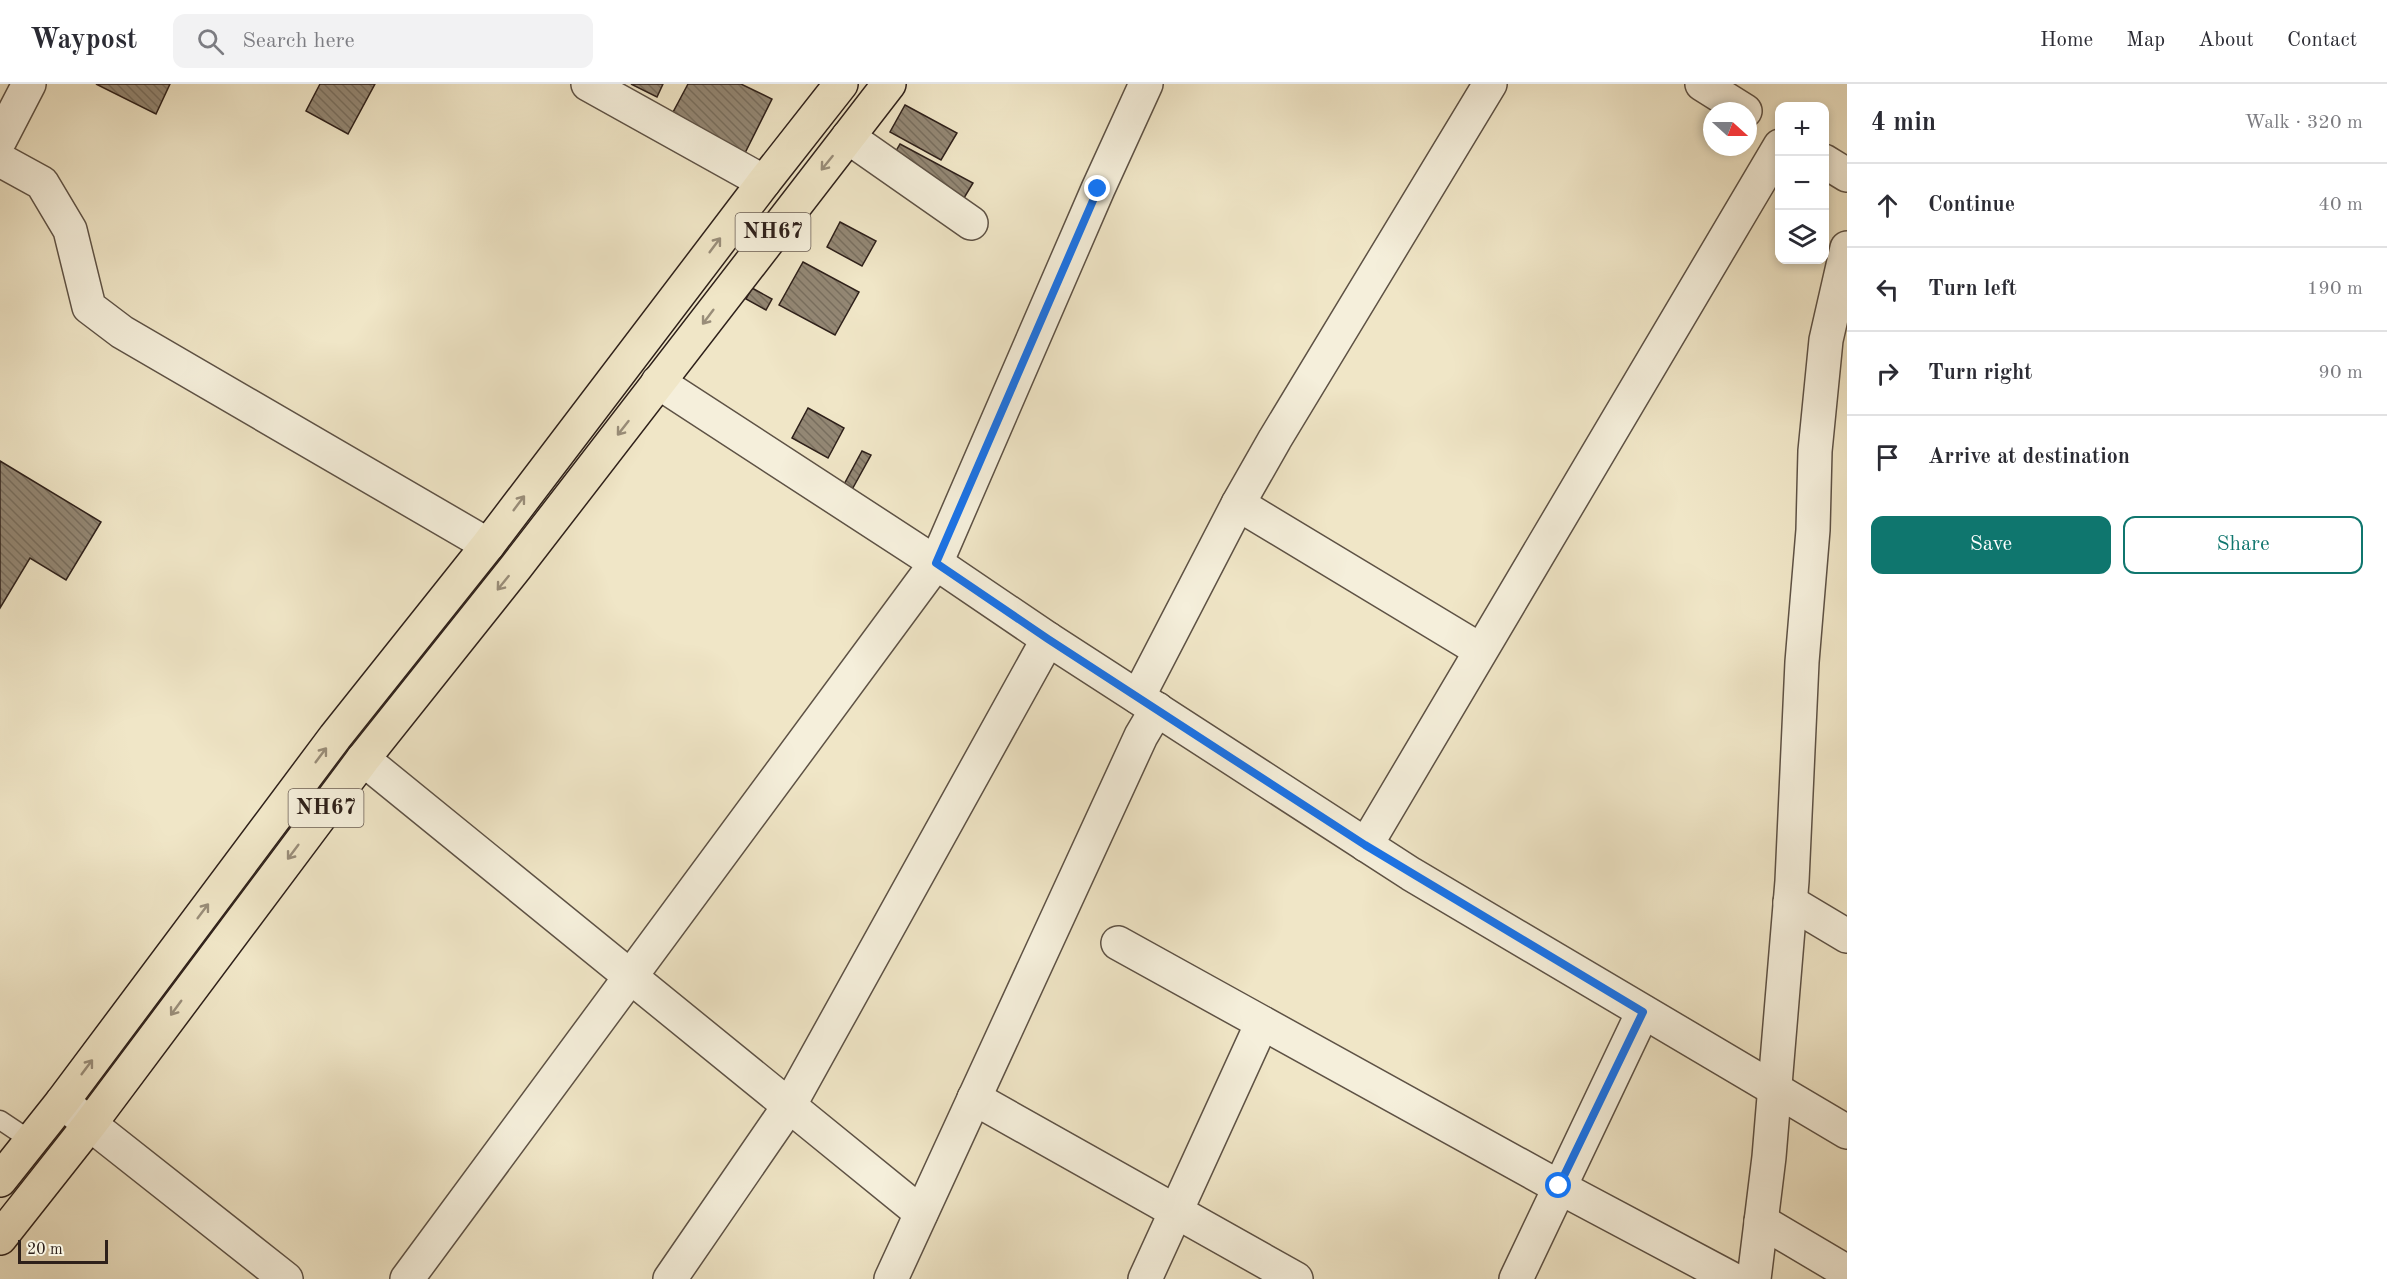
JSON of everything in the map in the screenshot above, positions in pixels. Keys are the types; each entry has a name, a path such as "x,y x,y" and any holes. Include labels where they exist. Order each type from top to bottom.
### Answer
{"highway":[{"name":"NH67","path":"0,1180 62,1102 334,737 488,545 628,358 841,84"},
{"name":"NH67","path":"0,1238 90,1124 363,759 523,557 889,84"}],"street":[{"path":"0,140 29,84"},
{"path":"588,84 764,182"},
{"path":"407,1279 936,563 1098,189 1146,84"},
{"path":"1702,84 1731,102"},
{"path":"903,1274 921,1213 1141,736 1148,703 1238,504 1481,87"},
{"path":"1757,119 1775,130"},
{"path":"848,137 971,224"},
{"path":"1365,845 1775,153"},
{"path":"0,160 42,183 70,230 89,307 123,332 488,545"},
{"path":"1829,164 1847,175"},
{"path":"1754,1279 1774,1090 1790,902 1802,662 1814,530 1815,451 1826,340 1847,248"},
{"path":"658,382 1365,845 1847,1132"},
{"path":"1238,504 1480,651"},
{"path":"670,1279 789,1106 1048,639"},
{"path":"363,759 921,1213"},
{"path":"1790,902 1847,936"},
{"path":"1118,942 1732,1279"},
{"path":"1516,1279 1643,1012"},
{"path":"1145,1279 1262,1023"},
{"path":"974,1098 1296,1279"},
{"path":"62,1102 286,1279"},
{"path":"1761,1221 1847,1272"}],"lane":[{"path":"0,1120 32,1140 60,1162"}],"building":[{"path":"96,84 170,84 156,114"},
{"path":"320,84 375,84 348,134 306,111"},
{"path":"631,84 663,84 657,97"},
{"path":"688,84 741,84 772,99 745,153 671,116"},
{"path":"905,105 957,133 941,160 890,132"},
{"path":"900,144 973,183 964,198 892,158"},
{"path":"840,222 876,241 862,266 827,247"},
{"path":"803,262 859,292 835,335 779,305"},
{"path":"752,288 772,299 766,310 746,299"},
{"path":"808,408 844,428 828,458 792,438"},
{"path":"862,451 871,455 849,495 841,490"},
{"path":"0,461 101,522 66,580 30,558 0,608"}],"route":[{"path":"1098,189 936,563 1048,639 1365,845 1643,1012 1559,1186"}]}
